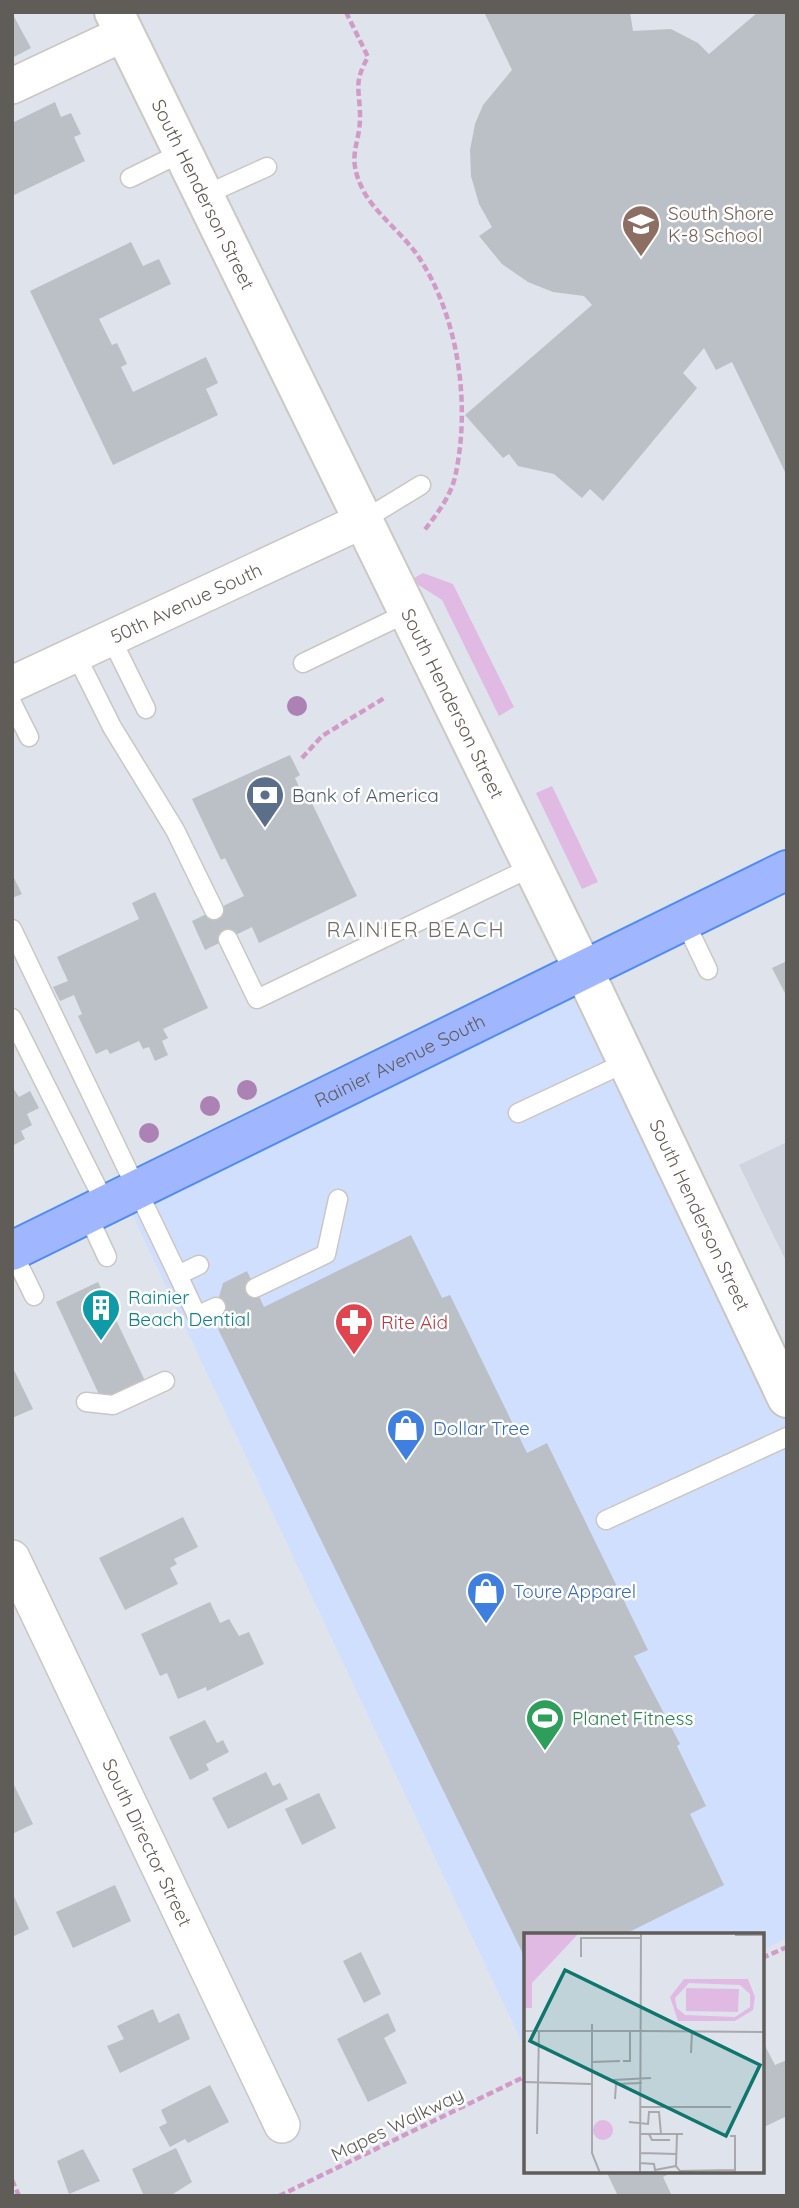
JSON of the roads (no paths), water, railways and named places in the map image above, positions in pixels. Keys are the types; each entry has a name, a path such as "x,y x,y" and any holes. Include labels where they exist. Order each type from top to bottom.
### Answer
{"main road":[{"name":"South Henderson Street","path":"119,23 584,971 787,1398"},
{"name":"Rainier Avenue South","path":"12,1251 787,870"}],"street":[{"path":"12,86 119,23"},
{"name":"50th Avenue South","path":"12,684 362,521"},
{"name":"South Director Street","path":"12,1558 282,2125"}],"lane":[{"path":"130,178 183,152"},
{"path":"205,195 267,167"},
{"path":"362,521 421,485"},
{"path":"303,663 407,613"},
{"path":"111,638 146,709"},
{"path":"76,655 112,727 175,830 214,910"},
{"path":"12,703 29,737"},
{"path":"228,939 257,999 532,867"},
{"path":"684,920 708,970"},
{"path":"12,929 111,1204 107,1257"},
{"path":"12,1018 111,1204 177,1275 197,1316 216,1307"},
{"path":"518,1112 627,1062"},
{"path":"255,1288 326,1254 338,1199"},
{"path":"12,1251 34,1296"},
{"path":"177,1275 200,1265"},
{"path":"86,1402 113,1405 165,1381"},
{"path":"606,1520 787,1437"}],"place":[{"name":"South Shore K-8 School","path":"641,258"},
{"name":"Bank of America","path":"265,829"},
{"name":"Rainier Beach Dential","path":"101,1342"},
{"name":"Rite Aid","path":"354,1356"},
{"name":"Dollar Tree","path":"406,1462"},
{"name":"Toure Apparel","path":"486,1625"},
{"name":"Planet Fitness","path":"545,1752"}],"district":[{"name":"RAINIER BEACH","path":"416,929"}]}
